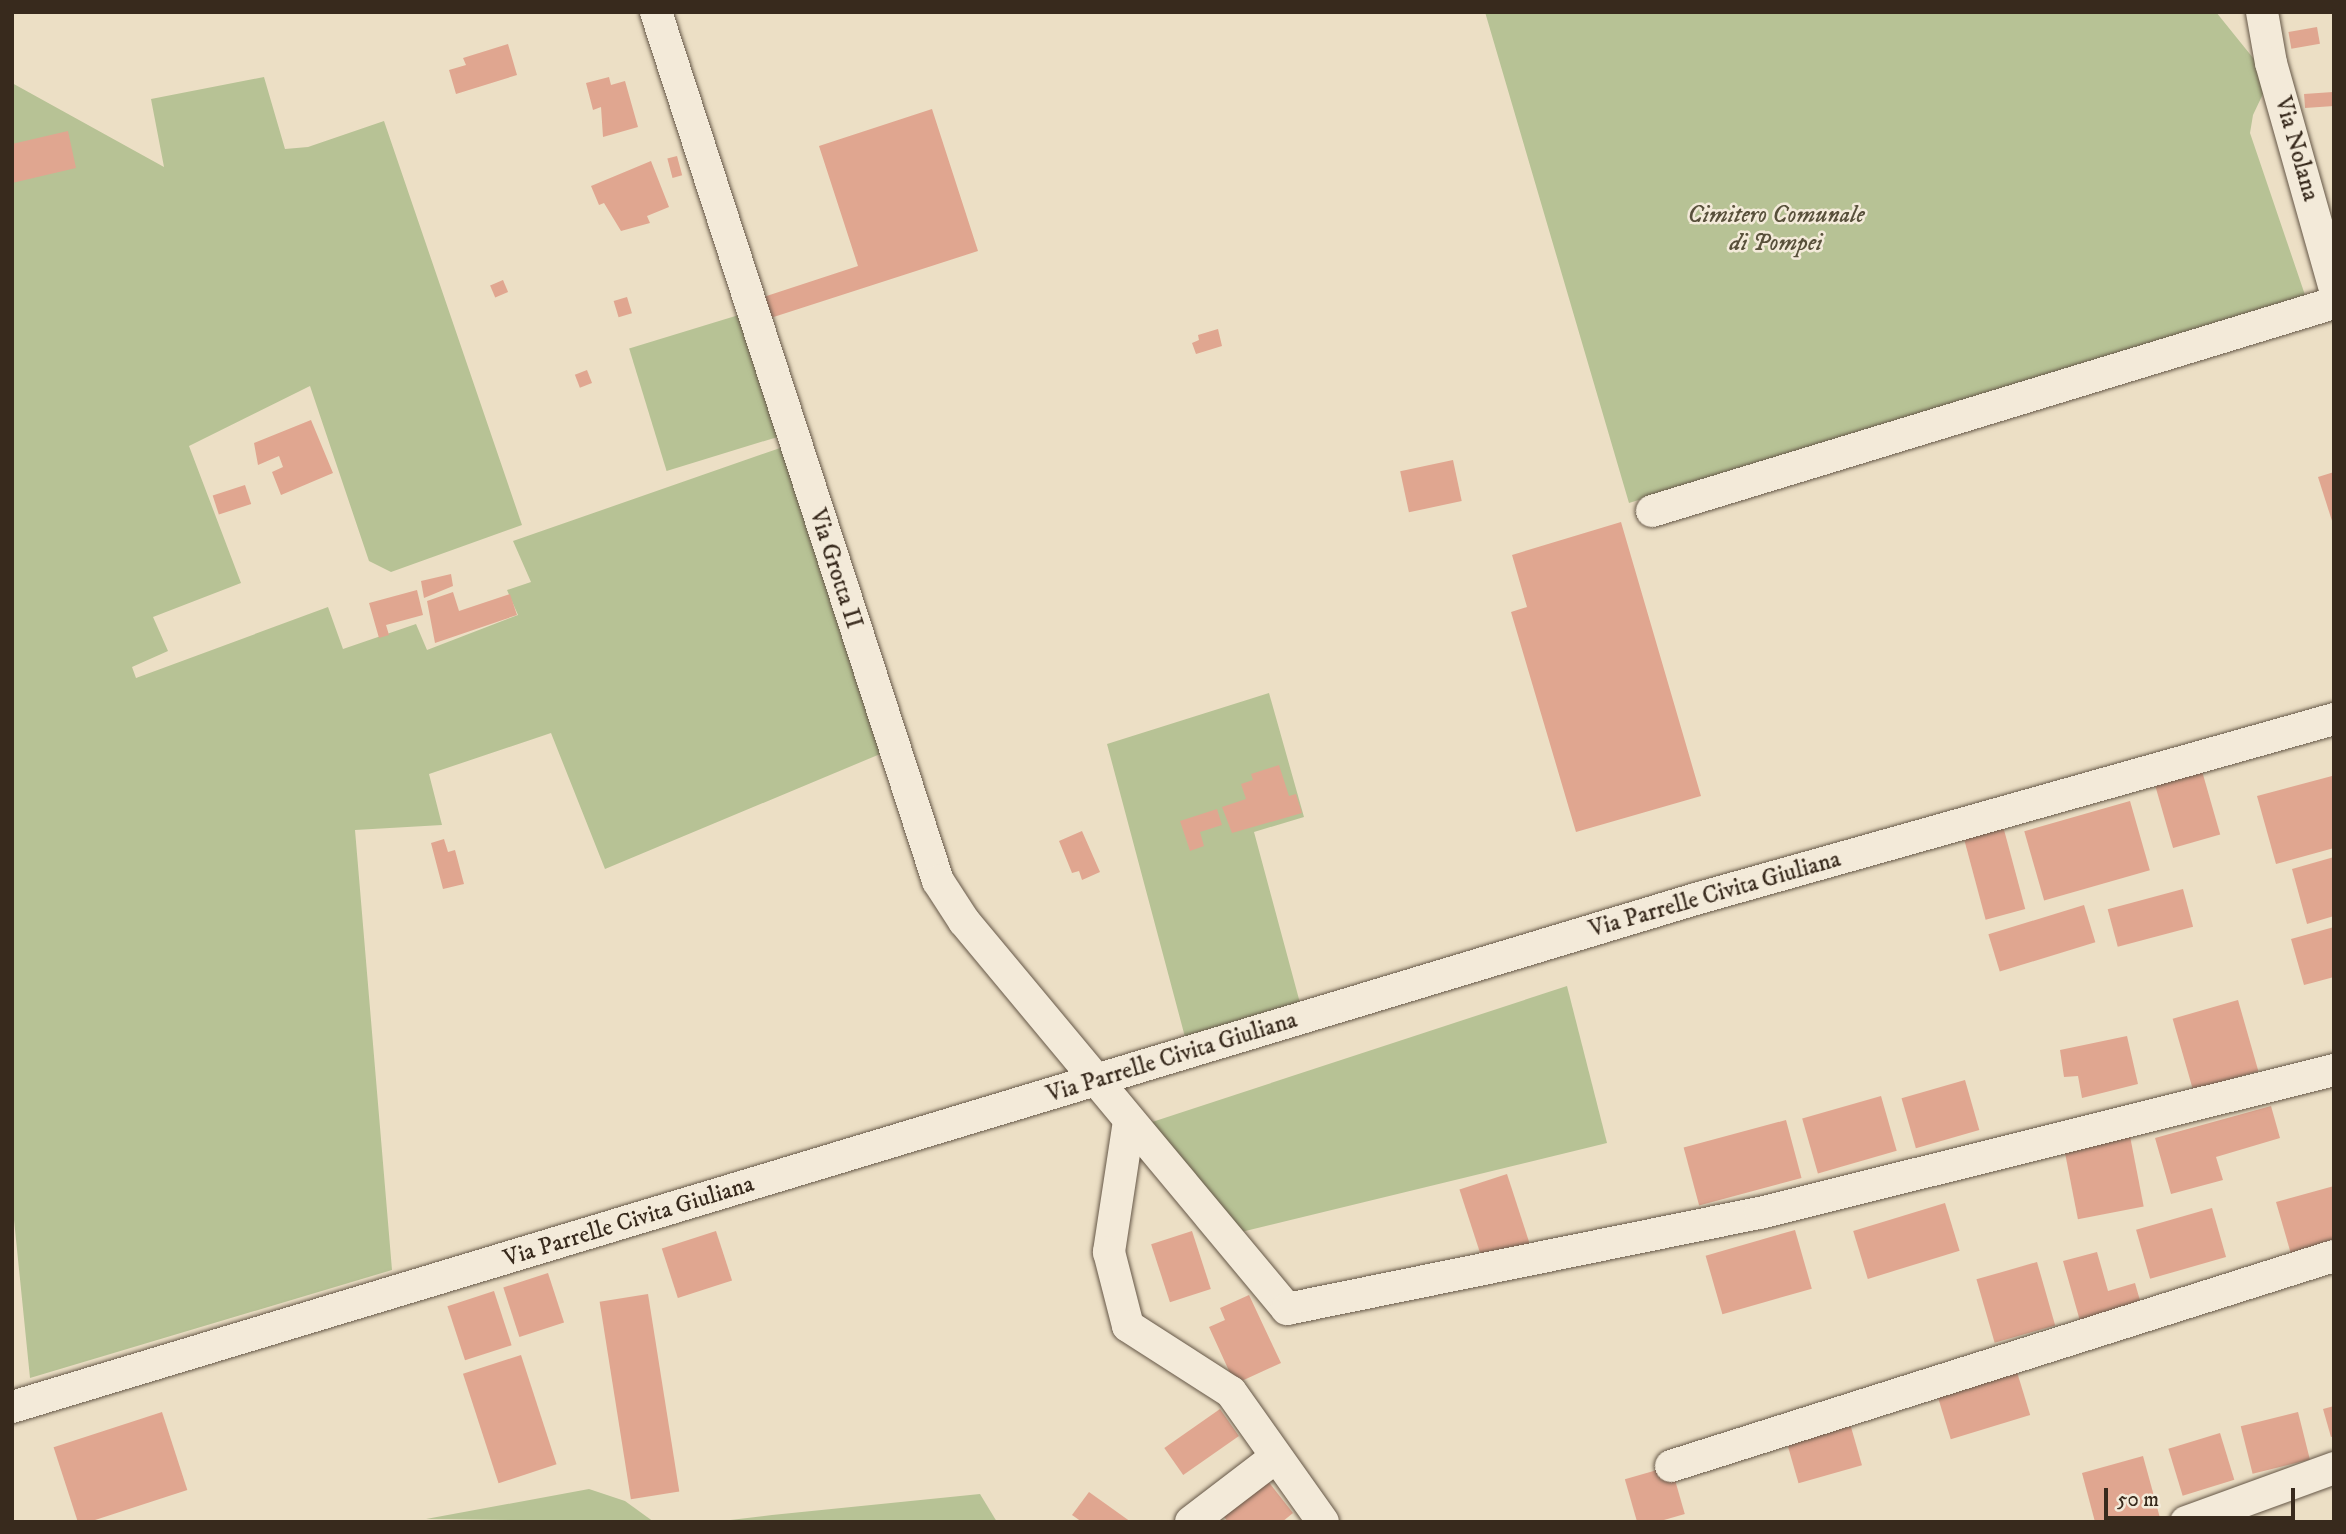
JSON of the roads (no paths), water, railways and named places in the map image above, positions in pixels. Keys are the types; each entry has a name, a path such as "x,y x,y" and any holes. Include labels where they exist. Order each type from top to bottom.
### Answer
{"street":[{"name":"Via Grotta II","path":"656,12 938,881 964,921 1287,1309 1759,1213 2334,1070"},
{"name":"Via Nolana","path":"2262,12 2271,62 2334,285"},
{"path":"1652,511 2334,303"},
{"name":"Via Parrelle Civita Giuliana","path":"12,1407 1699,898 2334,719"},
{"path":"1129,1121 1109,1252 1128,1326 1231,1392 1323,1522"},
{"path":"1671,1466 2334,1256"},
{"path":"1191,1522 1276,1457"},
{"path":"2186,1522 2334,1468"}],"park label":[{"name":"Cimitero Comunale di Pompei","path":"1776,230"}]}
